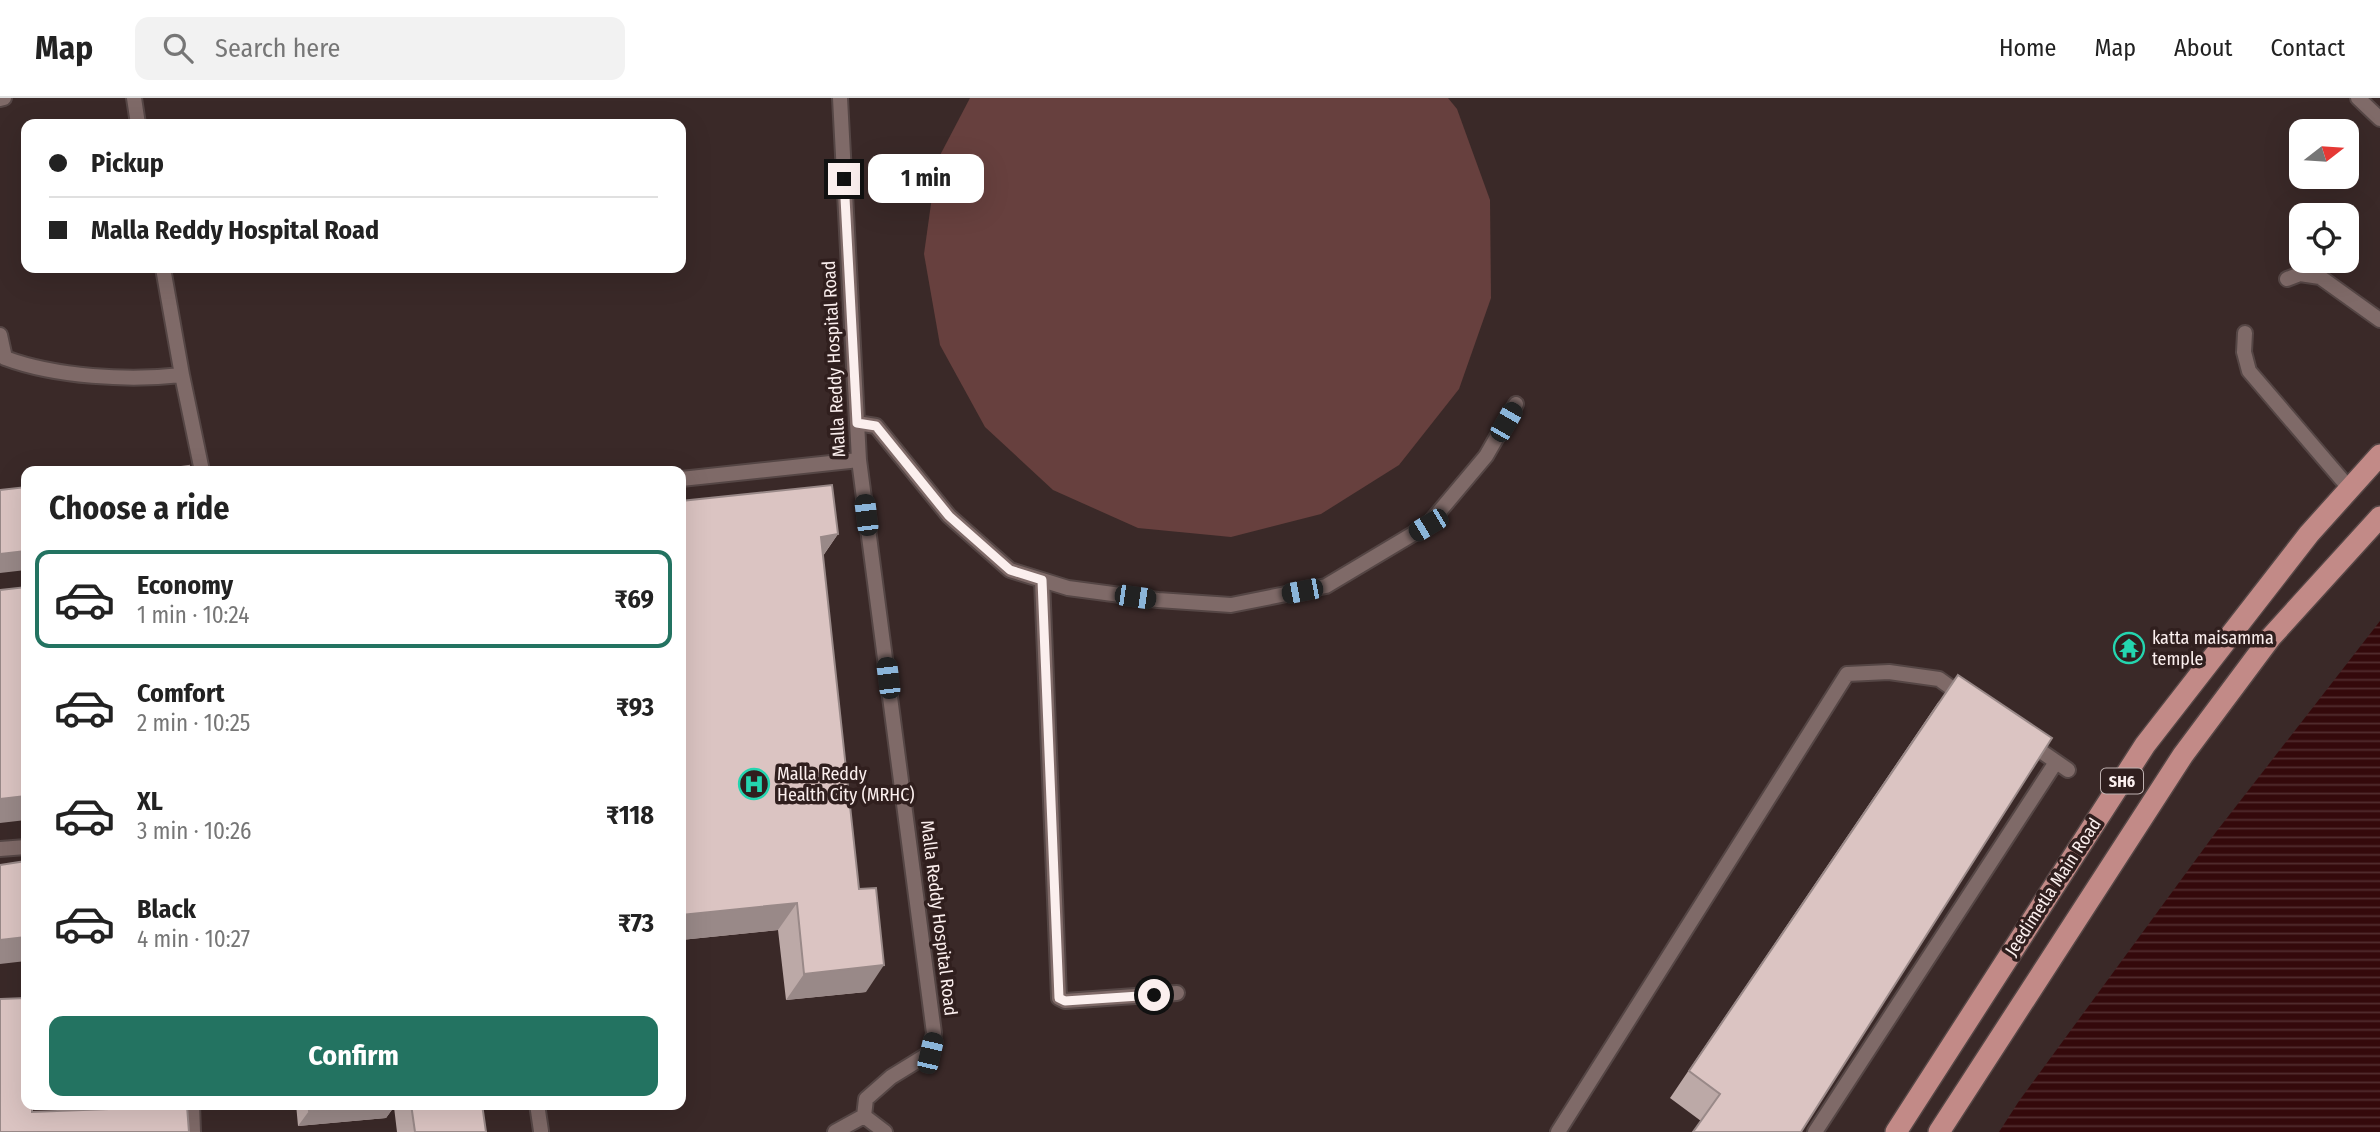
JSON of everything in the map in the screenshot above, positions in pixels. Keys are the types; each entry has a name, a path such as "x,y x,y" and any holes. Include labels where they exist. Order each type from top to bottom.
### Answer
{"main road":[{"name":"Jeedimetla Main Road","path":"1896,1132 2145,745 2309,534 2380,455"},
{"name":"Jeedimetla Main Road","path":"1939,1132 2183,755 2271,637 2380,517"}],"lane":[{"path":"134,98 137,119"},
{"name":"Malla Reddy Hospital Road","path":"840,98 859,460 934,1034 930,1053 877,1088 866,1099 864,1116"},
{"path":"2358,98 2380,119"},
{"path":"164,273 201,466"},
{"path":"2287,279 2300,274 2320,277 2380,320"},
{"path":"2245,333 2244,352 2249,371 2349,488"},
{"path":"0,335 5,358 31,368 141,379 182,375"},
{"path":"857,423 876,426 949,516 1010,570 1068,588 1158,600 1231,605 1326,586 1428,525 1486,456 1516,404"},
{"path":"686,478 859,460"},
{"path":"1042,580 1059,998 1065,1001 1177,993"},
{"path":"1558,1132 1847,674 1889,672 1939,680 1971,702"},
{"path":"1815,1132 2062,766 2013,732"},
{"path":"0,849 21,847"},
{"path":"192,1110 193,1132"},
{"path":"538,1110 541,1131"},
{"path":"835,1132 864,1116 885,1132"}],"shaded area":[{"path":"970,98 1448,98 1457,109 1490,200 1491,298 1459,389 1399,465 1321,514 1231,537 1138,528 1053,490 985,427 940,345 924,254 937,161"},
{"path":"2380,621 2380,1132 1999,1132 2216,832"}],"building":[{"path":"832,485 838,534 821,537 859,889 876,888 884,965 804,974 797,903 686,914 686,500"},
{"path":"21,488 21,552 0,554 0,490"},
{"path":"21,588 21,797 0,799 0,590"},
{"path":"1958,675 2052,738 1801,1132 1693,1132 1720,1094 1689,1071"},
{"path":"21,862 21,938 0,940 0,865"},
{"path":"21,998 21,1110 187,1110 189,1132 0,1132 0,999"},
{"path":"412,1110 483,1110 486,1132 415,1132"}],"place":[{"name":"katta maisamma temple","path":"2129,648"},
{"name":"Malla Reddy Health City (MRHC)","path":"754,784"}],"route":[{"path":"844,179 857,423 876,426 949,516 1010,570 1042,580 1059,998 1065,1001 1154,995"}]}
